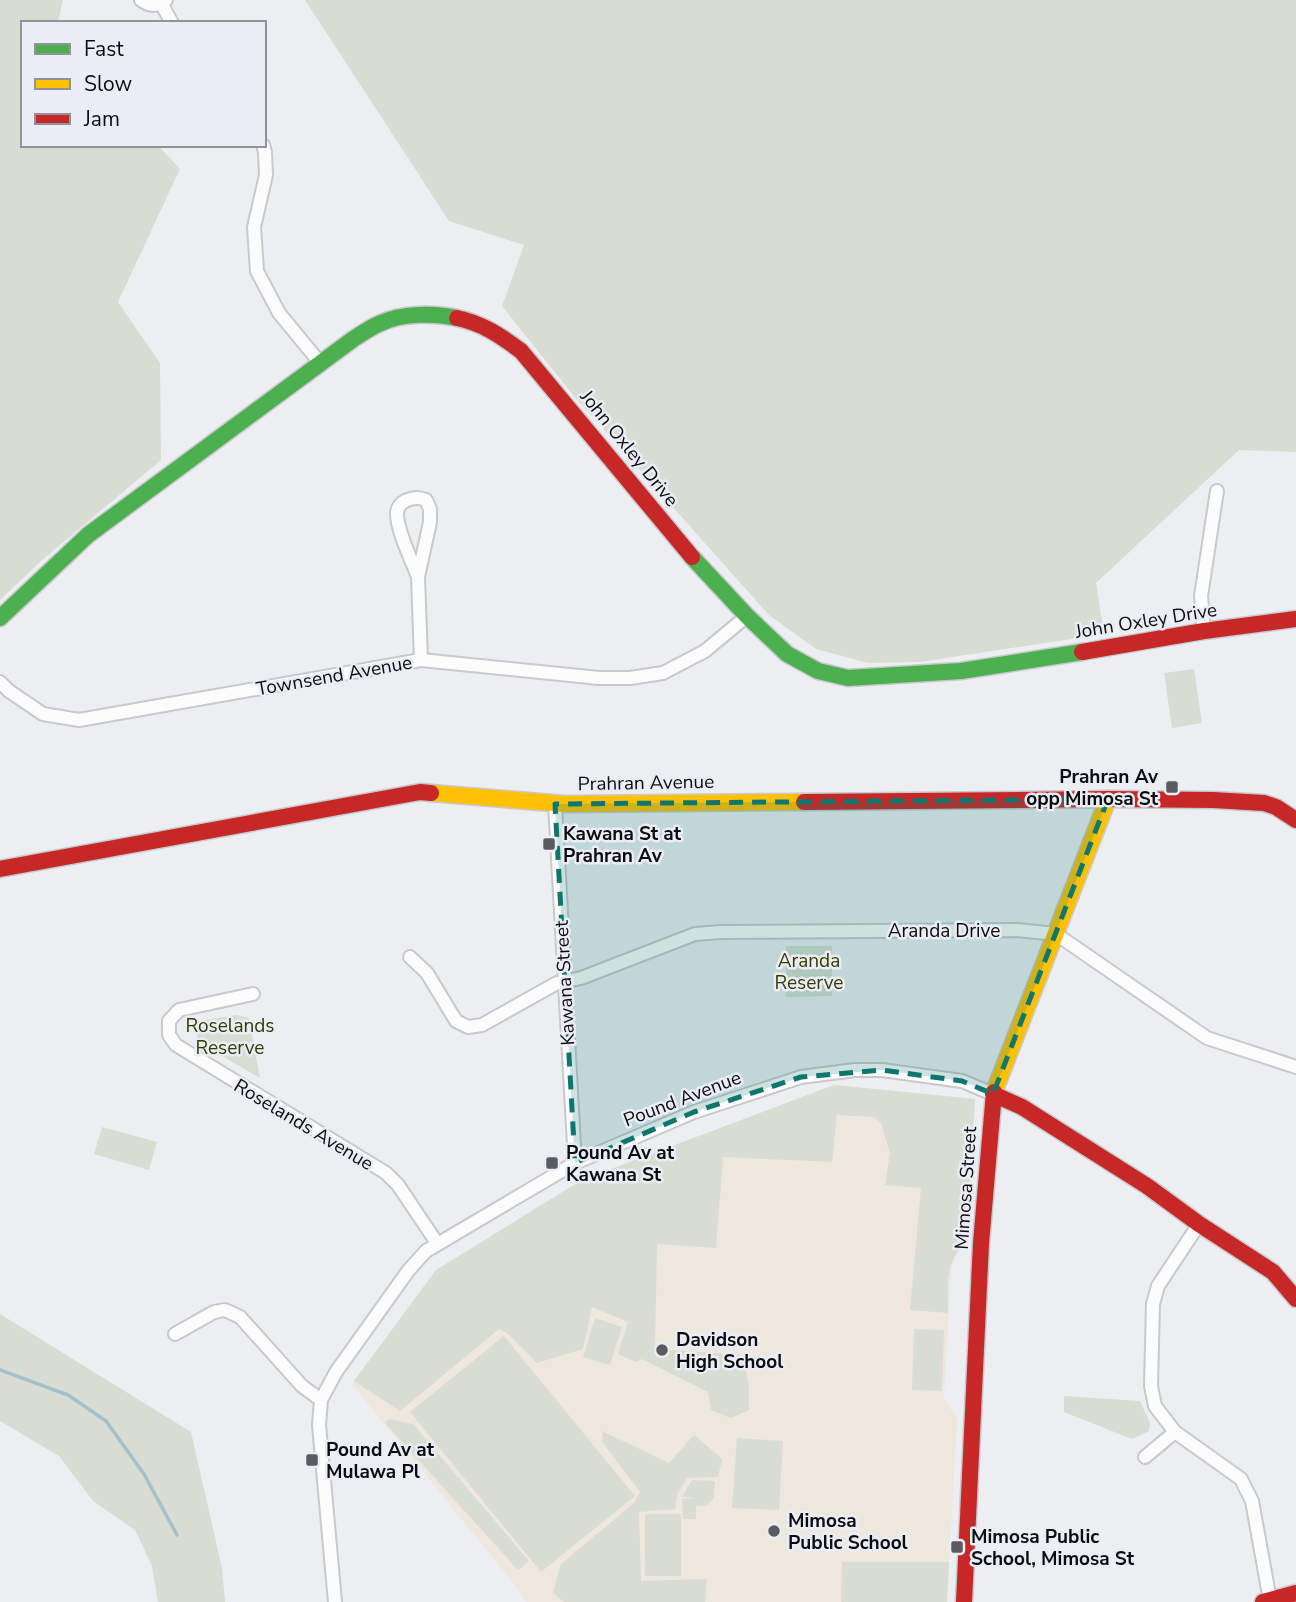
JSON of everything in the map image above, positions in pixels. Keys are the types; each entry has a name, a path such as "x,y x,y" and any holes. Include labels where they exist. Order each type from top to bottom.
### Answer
{"street":[{"path":"141,0 152,5 163,2 171,21"},
{"path":"264,147 266,174 254,227 257,271 279,313 321,364"},
{"name":"John Oxley Drive","path":"0,618 88,535 352,340 382,322 413,315 444,315 468,320 495,332 521,351 694,559 787,654 818,671 848,678 961,671 1204,631 1296,619"},
{"path":"1204,631 1201,596 1217,491"},
{"path":"418,577 399,526 397,511 408,499 420,498 426,500 430,509 430,522 418,577 421,660"},
{"name":"Townsend Avenue","path":"0,682 43,713 79,720 421,660 599,678 630,678 663,673 705,651 747,616"},
{"name":"Prahran Avenue","path":"0,869 420,792 555,804 1108,799 1250,801 1276,807 1296,820"},
{"name":"Mimosa Street","path":"964,1602 981,1243 993,1094 1108,799"},
{"name":"Kawana Street","path":"555,804 575,1163"},
{"name":"Aranda Drive","path":"410,957 427,974 456,1021 468,1027 482,1025 558,983 581,978 695,934 1003,930 1056,934"},
{"path":"1056,934 1207,1038 1296,1067"},
{"name":"Roselands Avenue","path":"253,994 179,1010 169,1021 169,1035 176,1045 386,1173 398,1185 438,1243"},
{"name":"Pound Avenue","path":"335,1602 319,1425 321,1400 336,1372 420,1256 575,1163 694,1112 801,1077 855,1070 882,1070 962,1081 1023,1107 1147,1186 1273,1272 1296,1299"},
{"path":"1199,1224 1158,1286 1153,1304 1151,1386 1155,1406 1175,1432 1241,1479 1252,1501 1266,1601 1296,1593"},
{"path":"175,1334 214,1312 225,1310 240,1317 302,1386 321,1400"},
{"path":"1145,1457 1175,1432"}],"highlighted area":[{"path":"1108,799 993,1094 962,1081 882,1070 801,1077 694,1112 575,1163 555,804"}],"shaded area":[{"name":"Davidson High School","path":"834,1085 975,1099 967,1239 955,1258 951,1272 944,1399 957,1419 947,1602 526,1602 352,1384 436,1270 582,1180"}],"green space":[{"path":"0,0 63,0 58,21 21,21 21,147 160,147 180,169 118,302 160,363 161,460 41,561 0,600"},
{"path":"305,0 1296,0 1296,452 1239,450 1096,583 1104,634 920,662 868,663 816,649 769,615 573,395 502,306 524,245 449,221"},
{"path":"1194,669 1202,723 1172,728 1164,673"},
{"name":"Aranda Reserve","path":"786,946 832,946 832,996 786,997"},
{"name":"Roselands Reserve","path":"237,1015 249,1018 260,1078 201,1044 197,1038 197,1027 204,1020"},
{"path":"834,1085 975,1099 967,1239 951,1265 948,1313 910,1310 921,1188 885,1185 890,1153 881,1123 874,1117 837,1115 832,1162 723,1157 716,1248 657,1244 657,1349 743,1355 749,1387 749,1410 731,1418 711,1410 708,1392 642,1359 636,1362 618,1354 628,1322 592,1307 583,1349 537,1363 508,1334 499,1329 400,1411 354,1381 436,1270 582,1180"},
{"path":"102,1127 157,1142 149,1170 94,1154"},
{"path":"0,1314 191,1432 222,1568 225,1602 158,1602 152,1566 135,1530 93,1501 59,1456 0,1421"},
{"path":"595,1318 622,1327 610,1365 583,1357"},
{"path":"914,1329 944,1330 942,1391 912,1390"},
{"path":"504,1336 635,1496 541,1572 410,1412"},
{"path":"1064,1396 1140,1401 1150,1423 1149,1431 1132,1439 1064,1412"},
{"path":"389,1419 413,1424 529,1561 518,1570 385,1423"},
{"path":"602,1431 669,1463 694,1435 722,1459 718,1477 687,1478 677,1495 675,1509 639,1512 641,1581 707,1579 705,1602 564,1602 553,1593 561,1564 634,1503 640,1492 603,1443"},
{"path":"737,1438 783,1441 779,1510 732,1508"},
{"path":"692,1480 715,1481 714,1498 706,1506 696,1506 696,1519 683,1519 682,1499 697,1498 682,1497"},
{"path":"645,1514 681,1514 681,1576 645,1576"},
{"path":"842,1562 949,1562 947,1602 841,1602"}],"waterway":[{"path":"0,1370 68,1395 106,1421 144,1474 177,1535"}],"traffic: fast":[{"path":"0,618 88,535 359,335 399,317 439,315 457,318"},
{"path":"692,557 787,654 818,671 848,678 961,671 1082,652"}],"traffic: slow":[{"path":"431,793 564,804 804,802"},
{"path":"994,1092 1108,799"}],"traffic: jam":[{"path":"457,318 491,331 521,351 692,557"},
{"path":"1082,652 1204,631 1296,619"},
{"path":"0,869 420,792 431,793"},
{"path":"804,802 1213,800 1264,803 1296,820"},
{"path":"964,1602 981,1243 994,1092"},
{"path":"993,1094 1022,1107 1147,1186 1273,1272 1296,1299"},
{"path":"1263,1602 1296,1593"}],"place":[{"name":"Prahran Av opp Mimosa St","path":"1172,787"},
{"name":"Kawana St at Prahran Av","path":"549,844"},
{"name":"Pound Av at Kawana St","path":"552,1163"},
{"name":"Davidson High School","path":"662,1350"},
{"name":"Pound Av at Mulawa Pl","path":"312,1460"},
{"name":"Mimosa Public School","path":"774,1531"},
{"name":"Mimosa Public School, Mimosa St","path":"957,1547"}]}
